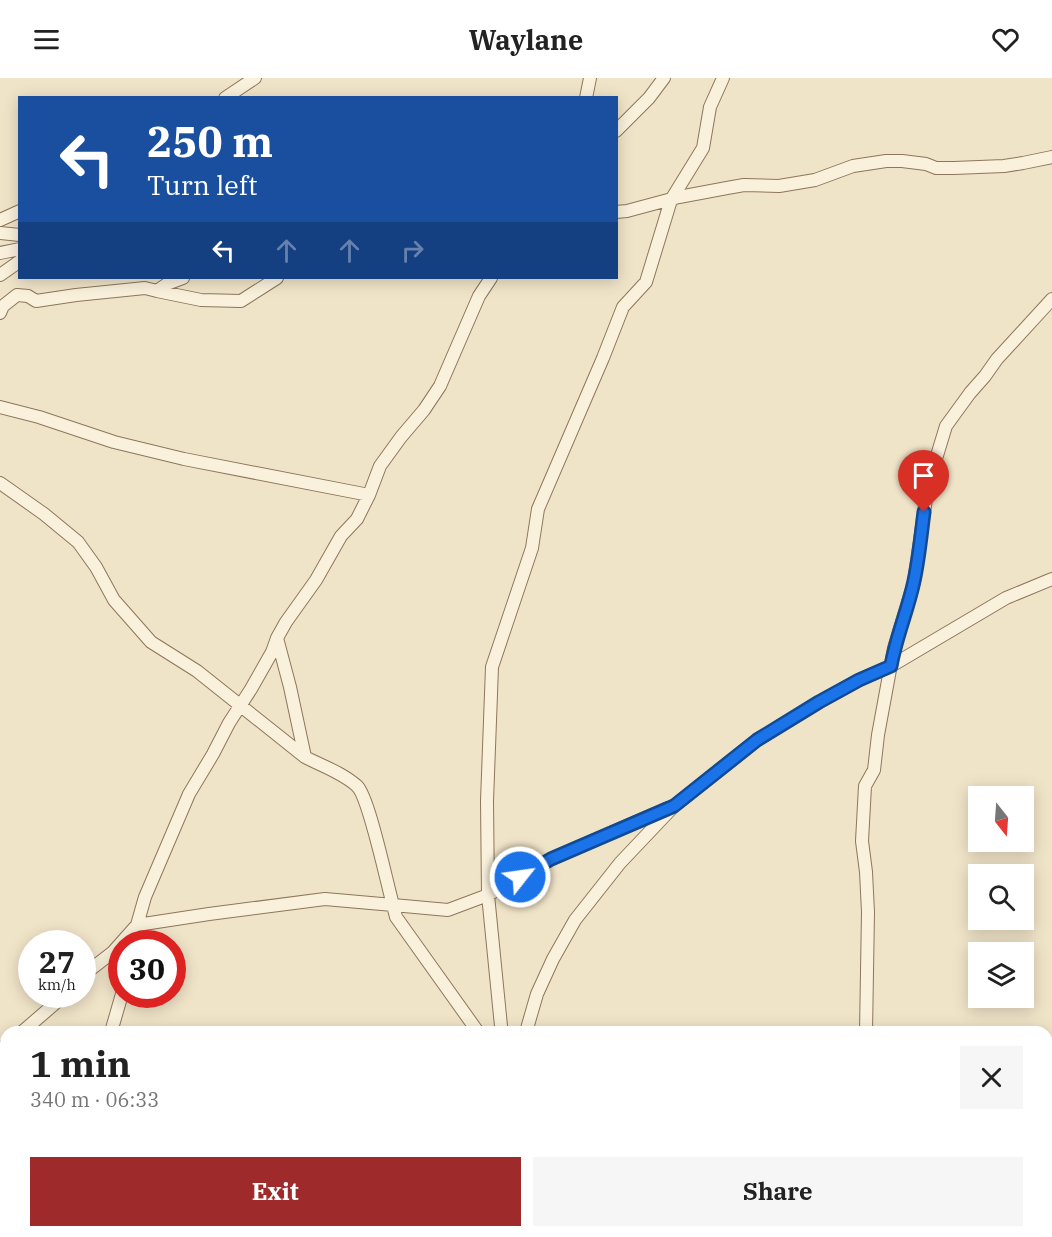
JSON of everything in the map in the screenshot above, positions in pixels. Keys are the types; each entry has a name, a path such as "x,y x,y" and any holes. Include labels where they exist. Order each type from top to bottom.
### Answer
{"street":[{"path":"228,96 255,78"},
{"path":"586,96 590,78"},
{"path":"618,129 649,98 664,78"},
{"path":"501,1026 488,895 487,801 492,668 532,548 538,509 623,307 646,282 671,200 703,148 710,107 723,78"},
{"path":"618,212 744,185 779,186 815,180 853,166 886,161 926,164 936,168 954,168 1023,164 1052,157"},
{"path":"0,220 18,212"},
{"path":"0,233 18,235"},
{"path":"0,253 18,249"},
{"path":"0,275 18,262"},
{"path":"157,291 180,279"},
{"path":"0,313 3,306 17,295 28,296 36,301 145,288 201,300 241,301 275,279"},
{"path":"136,930 145,897 189,794 272,652 277,638 291,615 316,580 341,536 357,519 380,466 440,386 478,296 490,279"},
{"path":"866,1026 867,912 866,872 862,841 865,786 874,770 894,648 914,582 928,485 946,426 997,359 1052,299"},
{"path":"0,407 39,417 114,442 172,456 369,495"},
{"path":"0,483 44,514 78,542 96,567 114,600 151,642 197,671 305,757 359,787 369,811 396,917 474,1026"},
{"path":"528,1026 537,994 575,920 620,862 674,806 757,740 819,702 891,666 1006,598 1052,579"},
{"path":"277,638 305,757"},
{"path":"96,965 113,952 137,925 325,899 448,910 488,895 551,859 674,806"},
{"path":"29,1026 50,1008"},
{"path":"113,1026 118,1008"}],"route":[{"path":"520,877 551,859 674,806 757,740 819,702 891,666 894,648 914,582 924,512"}]}
